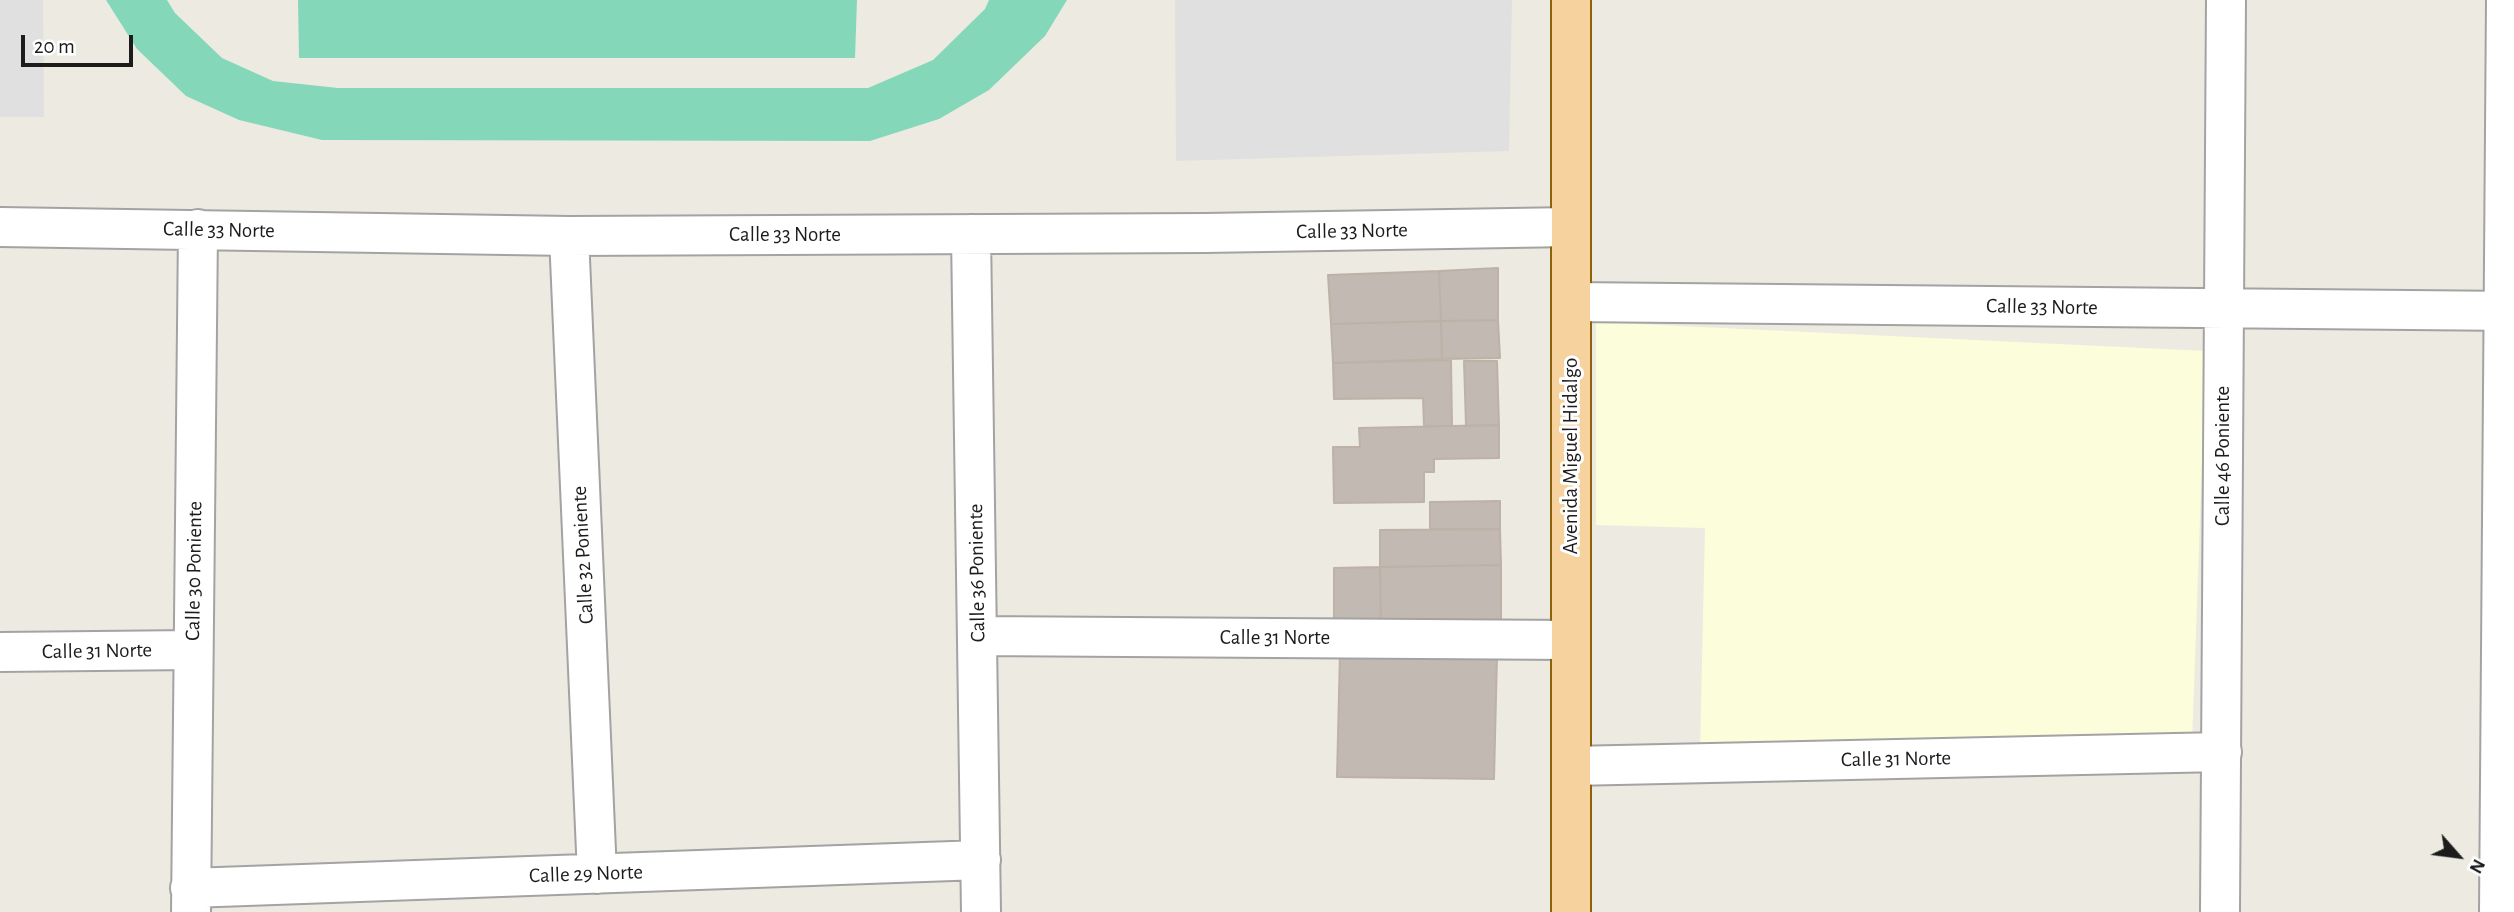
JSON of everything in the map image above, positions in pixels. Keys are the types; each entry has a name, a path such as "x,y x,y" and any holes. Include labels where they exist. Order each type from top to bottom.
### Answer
{"main road":[{"name":"Avenida Miguel Hidalgo","path":"1571,0 1571,912"}],"street":[{"name":"Calle 46 Poniente","path":"2220,912 2226,0"},
{"path":"2499,912 2509,311 2507,0"},
{"name":"Calle 33 Norte","path":"0,227 569,236 1205,233 1571,227"},
{"name":"Calle 30 Poniente","path":"191,900 198,229"},
{"name":"Calle 36 Poniente","path":"971,234 981,912"},
{"name":"Calle 32 Poniente","path":"569,236 597,874"},
{"name":"Calle 33 Norte","path":"1571,302 2509,311"},
{"name":"Calle 31 Norte","path":"978,636 1571,640"},
{"name":"Calle 31 Norte","path":"0,652 193,650"},
{"name":"Calle 31 Norte","path":"1571,766 2222,752"},
{"name":"Calle 29 Norte","path":"191,900 597,874 981,860"}],"shaded area":[{"path":"0,0 43,0 44,117 0,117"},
{"path":"1175,0 1512,0 1509,151 1176,161"},
{"path":"1596,322 2206,351 2192,742 1700,751 1705,528 1596,525"}],"green space":[{"path":"106,0 167,0 175,13 222,58 273,81 338,88 868,88 933,60 985,9 989,0 1067,0 1045,36 989,90 939,119 870,141 322,140 239,120 186,96 137,49"},
{"path":"298,0 857,0 855,58 299,58"}],"building":[{"path":"1498,268 1498,320 1441,321 1439,271"},
{"path":"1439,271 1441,321 1331,324 1328,275"},
{"path":"1498,320 1500,358 1442,359 1441,321"},
{"path":"1441,321 1442,359 1333,363 1331,324"},
{"path":"1451,360 1452,426 1424,426 1423,398 1334,399 1333,363"},
{"path":"1464,361 1497,361 1499,425 1466,426"},
{"path":"1499,425 1499,458 1434,459 1434,472 1424,472 1424,502 1334,503 1333,447 1360,447 1359,428"},
{"path":"1500,501 1500,529 1430,529 1430,502"},
{"path":"1500,529 1501,565 1380,567 1380,530"},
{"path":"1501,565 1501,627 1381,628 1380,567"},
{"path":"1380,567 1381,628 1334,629 1334,568"},
{"path":"1340,652 1497,655 1494,779 1337,777"}]}
